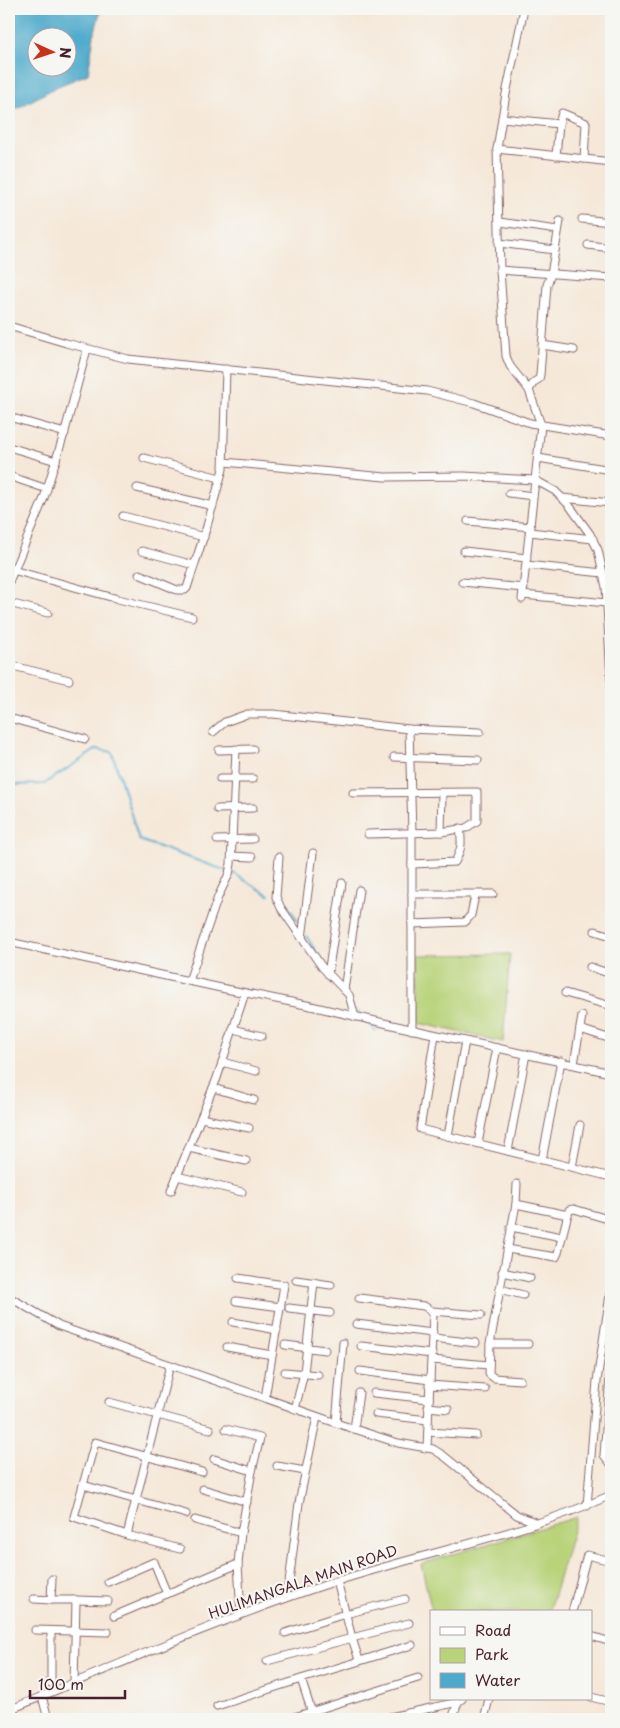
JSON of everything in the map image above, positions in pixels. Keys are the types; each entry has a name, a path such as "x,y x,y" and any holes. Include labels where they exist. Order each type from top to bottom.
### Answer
{"street":[{"path":"523,594 541,425 529,390 510,366 506,356 500,270 497,149 524,9"},
{"path":"556,156 562,113 585,121 587,125 584,159"},
{"path":"502,118 559,124"},
{"path":"497,149 611,162"},
{"path":"582,219 611,222"},
{"path":"529,390 534,382 539,379 547,285 551,274 560,221"},
{"path":"500,222 558,230"},
{"path":"499,243 555,250"},
{"path":"588,245 611,248"},
{"path":"500,270 611,278"},
{"path":"9,326 128,359 427,391 474,403 530,423 611,436"},
{"path":"542,346 574,350"},
{"path":"9,582 11,570 47,489 65,433 87,349"},
{"path":"139,574 177,590 185,590 189,584 213,506 224,462 223,425 226,370"},
{"path":"9,417 65,433"},
{"path":"9,447 56,461"},
{"path":"144,458 220,478"},
{"path":"538,458 611,470"},
{"path":"224,462 385,477 464,476 535,480 562,498 576,514 598,550 607,604 611,680"},
{"path":"9,476 47,489"},
{"path":"138,488 213,506"},
{"path":"509,493 533,496"},
{"path":"562,498 610,503"},
{"path":"123,516 204,537"},
{"path":"468,521 593,539"},
{"path":"142,551 194,565"},
{"path":"464,551 603,573"},
{"path":"11,570 192,617"},
{"path":"462,582 523,594 607,604"},
{"path":"9,602 48,613"},
{"path":"9,665 69,680"},
{"path":"213,732 225,722 247,714 273,714 409,729 480,732"},
{"path":"9,718 85,739"},
{"path":"409,729 412,832 412,1030"},
{"path":"189,981 218,898 229,874 233,839 236,749"},
{"path":"218,750 253,749"},
{"path":"394,757 478,760"},
{"path":"220,779 253,779"},
{"path":"353,793 477,792 476,821 468,827 442,832 368,834"},
{"path":"442,793 442,832"},
{"path":"217,809 253,808"},
{"path":"412,864 455,862 461,851 460,828"},
{"path":"217,840 252,839"},
{"path":"302,938 313,853"},
{"path":"232,856 252,857"},
{"path":"279,857 276,897 302,938 351,999 355,1017"},
{"path":"329,972 342,883"},
{"path":"343,989 359,890"},
{"path":"412,894 493,894"},
{"path":"412,924 465,922 471,915 475,895"},
{"path":"595,931 611,936"},
{"path":"9,942 311,1006 611,1073"},
{"path":"590,967 611,974"},
{"path":"171,1191 213,1088 245,993"},
{"path":"565,993 611,1006"},
{"path":"574,1064 582,1016"},
{"path":"233,1029 262,1036"},
{"path":"580,1029 611,1039"},
{"path":"435,1035 420,1129 611,1177"},
{"path":"448,1136 465,1041"},
{"path":"478,1143 497,1048"},
{"path":"508,1152 526,1054"},
{"path":"542,1160 561,1061"},
{"path":"222,1062 256,1071"},
{"path":"213,1088 254,1100"},
{"path":"201,1118 249,1128"},
{"path":"572,1168 580,1125"},
{"path":"189,1148 246,1161"},
{"path":"177,1176 242,1192"},
{"path":"517,1184 516,1204 490,1344 489,1374 492,1377 520,1380"},
{"path":"516,1204 568,1215"},
{"path":"507,1248 556,1257 570,1210 574,1209 611,1220"},
{"path":"511,1227 562,1237"},
{"path":"502,1272 530,1278"},
{"path":"238,1278 284,1285 265,1398"},
{"path":"296,1280 332,1285"},
{"path":"295,1409 304,1374 314,1282"},
{"path":"587,1506 597,1381 611,1288"},
{"path":"500,1289 523,1295"},
{"path":"9,1297 59,1326 354,1429 398,1443 433,1449 517,1515 537,1523"},
{"path":"359,1298 424,1306 432,1311 481,1314"},
{"path":"236,1301 280,1307"},
{"path":"289,1308 330,1313"},
{"path":"427,1448 434,1314 432,1311"},
{"path":"233,1322 277,1330"},
{"path":"356,1324 476,1343"},
{"path":"336,1423 343,1343"},
{"path":"490,1344 528,1344"},
{"path":"285,1345 324,1350"},
{"path":"362,1346 489,1365"},
{"path":"228,1347 272,1356"},
{"path":"611,1364 604,1455 611,1464"},
{"path":"128,1535 170,1365"},
{"path":"360,1370 430,1382 484,1388"},
{"path":"285,1372 318,1375"},
{"path":"374,1393 429,1399"},
{"path":"354,1429 359,1394"},
{"path":"109,1402 210,1429"},
{"path":"428,1407 448,1409"},
{"path":"376,1414 428,1420"},
{"path":"286,1598 295,1528 317,1416"},
{"path":"226,1429 260,1438 252,1470 241,1533 238,1564 241,1614"},
{"path":"428,1432 476,1435"},
{"path":"180,1549 128,1535 74,1517 95,1442 202,1472"},
{"path":"214,1459 252,1470"},
{"path":"277,1466 305,1471"},
{"path":"83,1485 186,1514"},
{"path":"203,1489 247,1502"},
{"name":"HULIMANGALA MAIN ROAD","path":"9,1710 241,1614 337,1581 537,1523 587,1506 611,1495"},
{"path":"195,1520 241,1533"},
{"path":"572,1610 586,1555 611,1561"},
{"path":"108,1582 154,1562 167,1594"},
{"path":"114,1616 238,1564"},
{"path":"51,1600 52,1579"},
{"path":"337,1581 359,1660"},
{"path":"34,1599 108,1601"},
{"path":"285,1633 345,1614 405,1599"},
{"path":"74,1682 76,1600"},
{"path":"268,1661 409,1623"},
{"path":"35,1630 108,1632"},
{"path":"51,1631 51,1683"},
{"path":"592,1636 611,1642"},
{"path":"217,1706 359,1660 412,1645"},
{"path":"288,1719 418,1678"},
{"path":"301,1679 314,1719"},
{"path":"42,1696 48,1719"},
{"path":"592,1698 611,1702"},
{"path":"484,1719 489,1700"},
{"path":"381,1719 460,1701"},
{"path":"452,1719 460,1701"}],"green space":[{"path":"510,954 503,1042 419,1023 418,955"},
{"path":"577,1517 550,1610 432,1610 421,1564"}],"water":[{"path":"9,9 101,9 94,35 88,74 78,78 58,86 9,113"}],"waterway":[{"path":"9,785 44,784 97,749 112,752 139,840 227,871"},
{"path":"233,873 269,895"},
{"path":"283,902 287,904 299,923"},
{"path":"306,936 322,961"},
{"path":"339,989 346,998"},
{"path":"370,1025 376,1031"}]}
